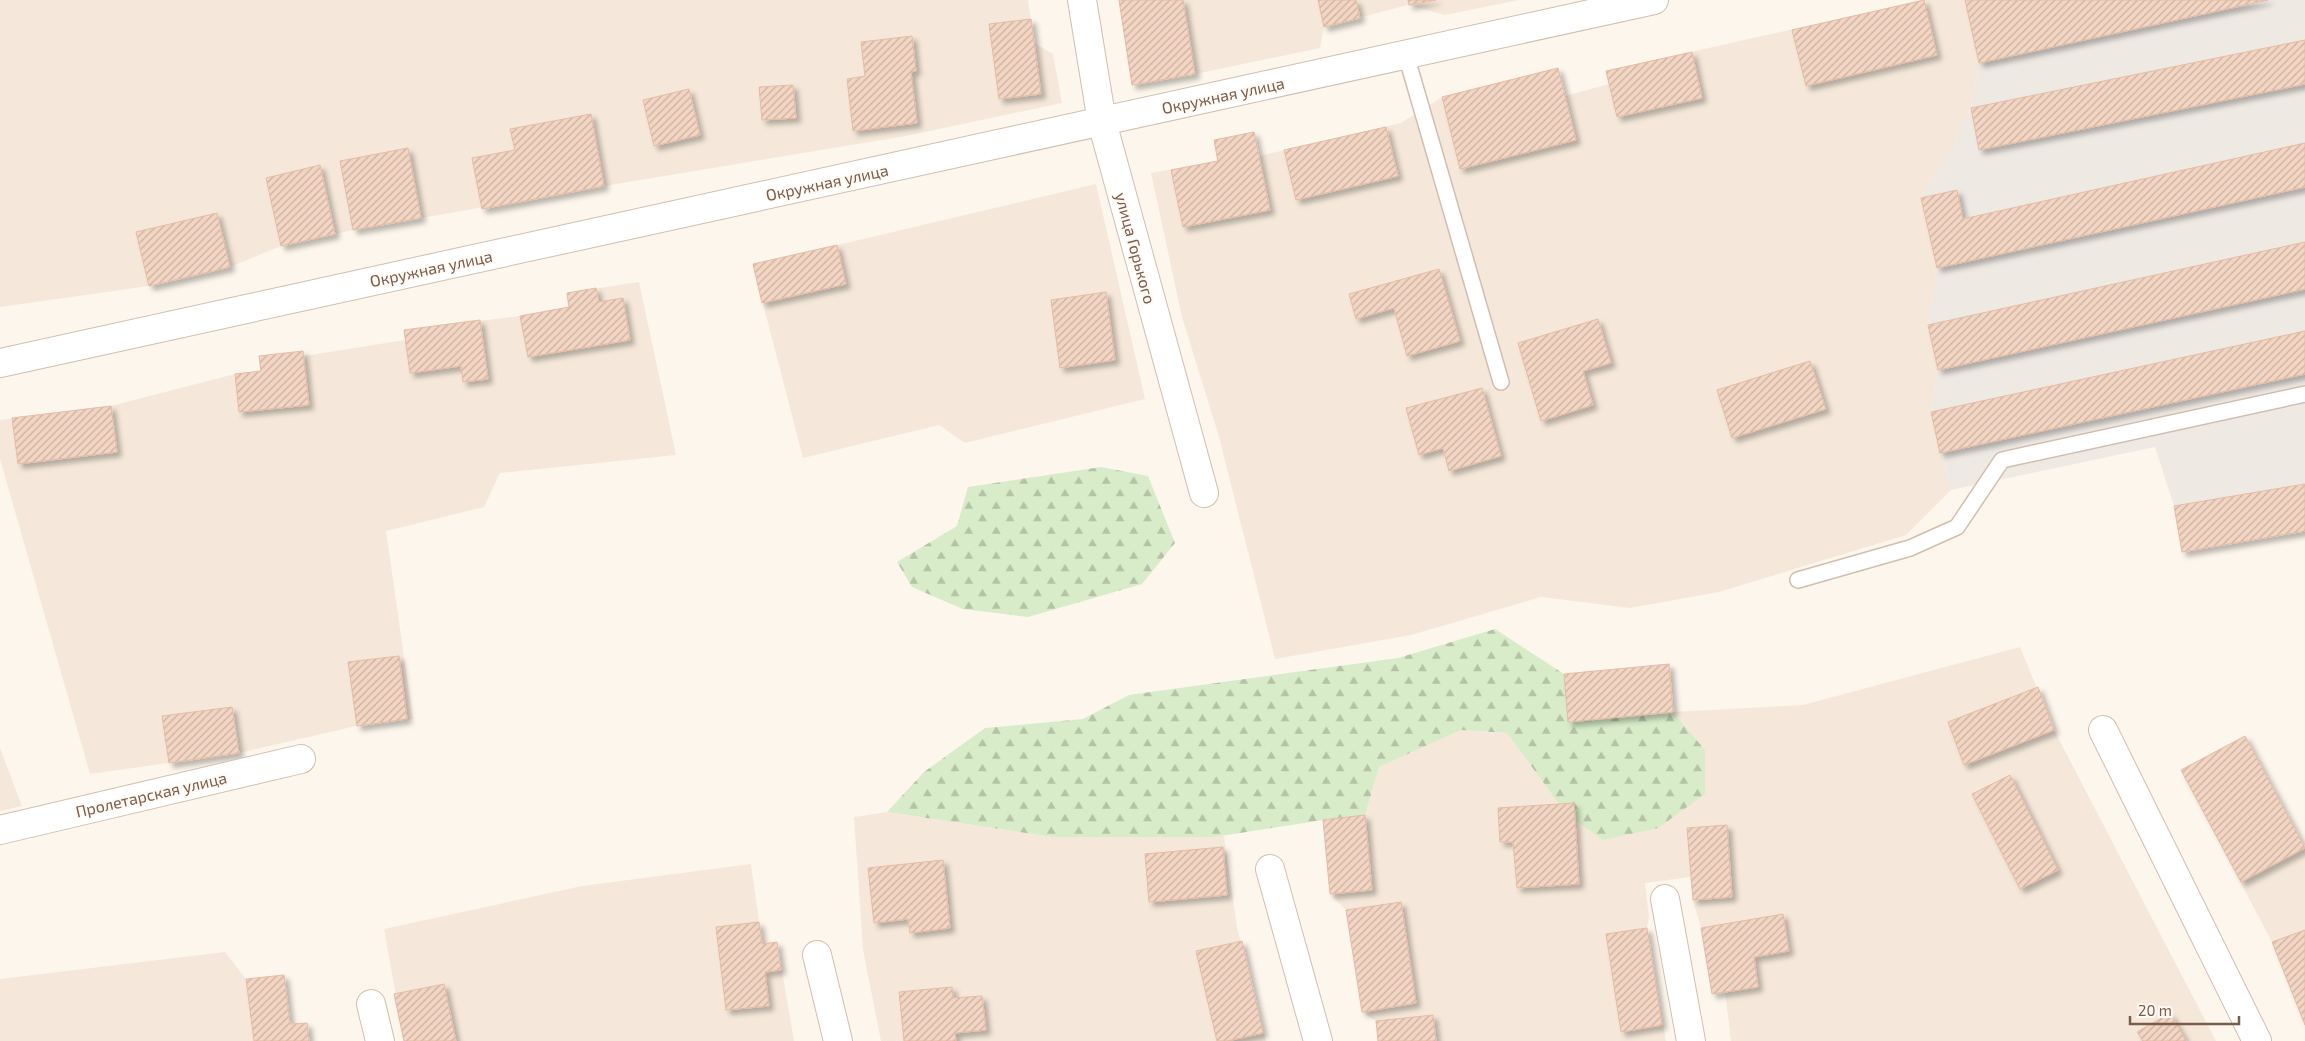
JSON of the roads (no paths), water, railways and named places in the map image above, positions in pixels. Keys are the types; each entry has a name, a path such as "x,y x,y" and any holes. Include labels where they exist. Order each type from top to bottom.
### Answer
{"street":[{"name":"улица Горького","path":"1082,0 1102,122 1204,493"},
{"name":"Окружная улица","path":"0,362 1654,0"},
{"path":"2103,730 2257,1041"},
{"name":"Пролетарская улица","path":"0,830 301,759"},
{"path":"1270,869 1318,1041"},
{"path":"1665,899 1690,1041"},
{"path":"818,955 838,1041"},
{"path":"371,1004 380,1041"}],"lane":[{"path":"1406,55 1500,382"},
{"path":"1798,580 1910,548 1957,528 2002,460 2305,394"}]}
